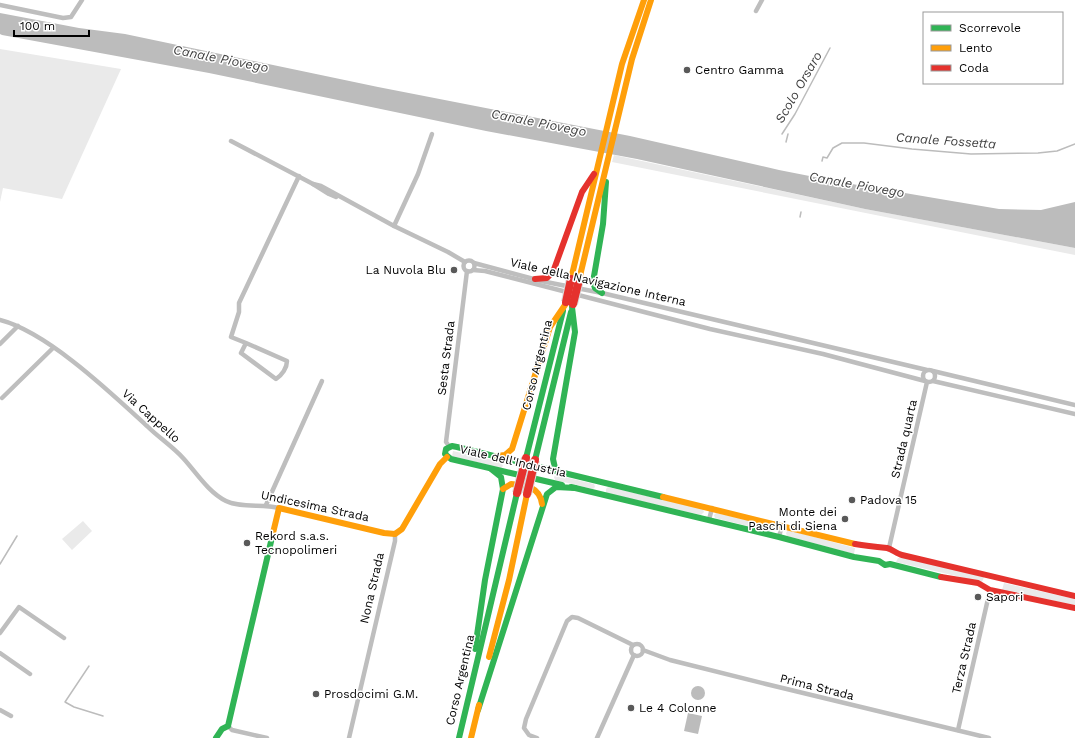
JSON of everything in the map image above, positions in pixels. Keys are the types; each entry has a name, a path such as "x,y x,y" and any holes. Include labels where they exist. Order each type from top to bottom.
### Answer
{"main road":[{"path":"628,44 639,0"},
{"name":"Corso Argentina","path":"575,280 596,170 609,116 628,44 644,0"},
{"name":"Corso Argentina","path":"459,738 526,458 605,170 641,28 651,0"},
{"path":"641,28 657,0"},
{"path":"535,279 547,278 553,272 582,192 596,170"},
{"path":"602,294 595,288 593,282 606,196 605,170"},
{"path":"497,456 506,455 512,449 550,327 569,304"},
{"path":"559,472 555,468 553,459 575,332 569,304"},
{"name":"Corso Argentina","path":"471,738 509,580 569,304"},
{"name":"Viale dell'Industria","path":"1075,596 999,579 995,576 497,456 449,446 445,454 447,457 491,469 709,520 854,557 879,561 885,565 890,564 938,576 974,582 990,589 1075,608"},
{"path":"395,534 402,529 440,464 447,457"},
{"path":"467,707 485,580 503,489 501,477 491,469"},
{"path":"503,489 511,484 537,490 542,495 542,505"},
{"path":"478,710 519,583 542,505 550,489 554,487 575,488"},
{"path":"216,738 222,729 228,726 279,508"},
{"name":"Undicesima Strada","path":"279,508 384,533 395,534"},
{"path":"879,561 878,555 888,550 895,558 890,564"},
{"path":"990,576 985,580 990,589 999,587 999,579"}],"street":[{"path":"0,5 55,17 71,16 82,0"},
{"path":"756,11 762,0"},
{"path":"394,226 418,174 432,134"},
{"name":"Viale della Navigazione Interna","path":"231,141 299,176 329,194 340,198 465,262 470,260 474,263 535,279 717,320 1075,405"},
{"path":"246,343 241,353 276,380 280,377 287,366 287,361 231,336 238,312 238,303 299,176"},
{"path":"465,262 464,268 470,270 475,267 474,263"},
{"name":"Viale della Navigazione Interna","path":"470,270 485,271 557,288 707,328 823,354 926,381 933,381 1075,414"},
{"name":"Sesta Strada","path":"449,446 446,442 470,270"},
{"name":"Via Cappello","path":"0,320 18,326 53,348 123,404 182,457 214,492 230,503"},
{"path":"707,328 715,325 717,320"},
{"path":"729,323 724,325 723,328 730,333"},
{"path":"0,344 18,326"},
{"path":"823,354 825,346"},
{"path":"2,398 53,348"},
{"path":"926,381 923,375 928,370"},
{"path":"933,371 936,376 933,381"},
{"path":"266,505 322,381"},
{"name":"Strada quarta","path":"888,550 926,381"},
{"name":"Undicesima Strada","path":"230,503 266,505 279,508"},
{"path":"709,520 712,508"},
{"path":"779,537 782,525"},
{"name":"Nona Strada","path":"349,738 395,541 395,534"},
{"name":"Terza Strada","path":"958,730 990,589"},
{"path":"0,633 19,607 64,638"},
{"name":"Prima Strada","path":"537,738 529,735 524,728 526,719 567,621 572,618 578,618 634,645 640,645 643,650 670,660 989,738"},
{"path":"634,645 631,651 634,655"},
{"path":"634,655 640,655 643,650"},
{"path":"0,653 30,674"},
{"path":"597,738 634,655"},
{"path":"0,710 11,716"},
{"path":"228,726 232,730 267,738"}],"shaded area":[{"path":"0,49 121,69 62,199 3,188 0,202"},
{"path":"614,155 865,209 1075,248 1075,255 612,162"},
{"path":"453,451 501,462 503,466 501,468 452,456"},
{"path":"556,475 594,484 595,487 593,489 555,480 554,477"},
{"path":"608,487 703,509 704,512 701,515 606,493 606,489"},
{"path":"716,513 774,526 774,529 772,532 715,518 714,515"},
{"path":"83,521 92,531 72,550 62,539"},
{"path":"788,530 855,548 854,554 787,536 786,533"},
{"path":"898,558 907,558 984,577 982,582 896,562"},
{"path":"1004,583 1075,599 1075,605 1002,590"}],"water":[{"name":"Canale Piovego","path":"0,13 79,28 125,34 378,87 630,136 779,170 840,182 999,209 1041,210 1075,202 1075,248 865,209 637,159 486,131 209,73 2,35 0,34"},
{"path":"695,686 701,686 705,690 705,696 701,700 695,700 691,696 691,690"},
{"path":"688,713 702,716 698,734 684,731"}],"waterway":[{"name":"Scolo Orsaro","path":"782,134 795,114 830,48"},
{"path":"786,142 788,134"},
{"name":"Canale Fossetta","path":"822,161 823,157 827,158 833,148 842,143 864,143 971,154 1038,153 1057,151 1075,144"},
{"name":"Canale Fossetta","path":"800,217 801,212"},
{"path":"0,564 17,536"},
{"path":"89,666 65,702 74,707 103,716"}],"traffic: fast":[{"path":"602,293 595,288 593,282 603,224 606,182"},
{"path":"559,472 555,468 553,459 575,332 572,307"},
{"path":"526,458 563,311"},
{"path":"535,460 571,312"},
{"path":"562,485 451,459 445,454 446,449 452,446 457,447 663,497"},
{"path":"475,649 485,580 503,489 501,477 491,469"},
{"path":"478,710 547,494 556,487 575,488"},
{"path":"571,487 779,537 854,557 879,561 885,565 890,564 941,577"},
{"path":"459,738 517,493"},
{"path":"216,738 222,729 228,726 273,533"}],"traffic: slow":[{"path":"571,279 622,64 644,0"},
{"path":"579,280 632,59 651,0"},
{"path":"497,456 505,455 512,449 550,327 565,305"},
{"path":"273,533 279,508 384,533 395,534 402,529 440,464 447,457"},
{"path":"503,489 511,484 527,486 535,490 541,498 542,504"},
{"path":"489,657 509,580 527,494"},
{"path":"663,497 855,544"},
{"path":"471,738 479,705"}],"traffic: jam":[{"path":"535,279 547,278 553,272 582,192 594,174"},
{"path":"566,302 571,279"},
{"path":"573,304 579,280"},
{"path":"517,493 526,458"},
{"path":"527,494 535,460"},
{"path":"855,544 887,548 898,554 1075,596"},
{"path":"941,577 978,583 990,590 1075,608"}],"place":[{"name":"Centro Gamma","path":"687,70"},
{"name":"La Nuvola Blu","path":"454,270"},
{"name":"Padova 15","path":"852,500"},
{"name":"Monte dei Paschi di Siena","path":"845,519"},
{"name":"Rekord s.a.s. Tecnopolimeri","path":"247,543"},
{"name":"Sapori","path":"978,597"},
{"name":"Prosdocimi G.M.","path":"316,694"},
{"name":"Le 4 Colonne","path":"631,708"}]}
